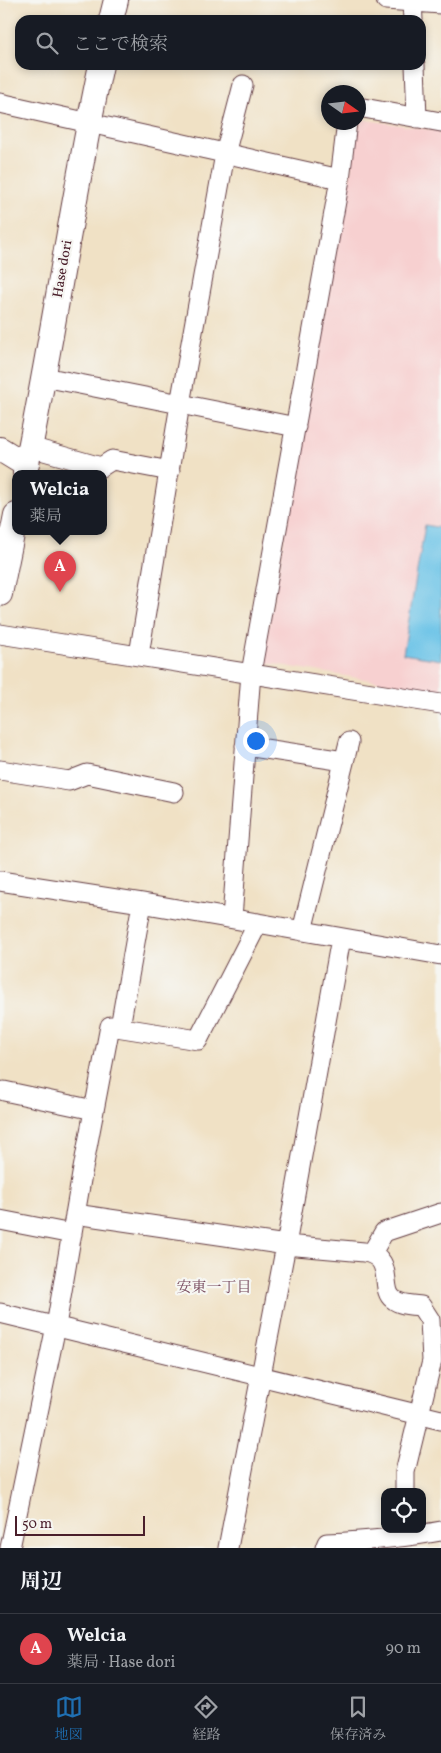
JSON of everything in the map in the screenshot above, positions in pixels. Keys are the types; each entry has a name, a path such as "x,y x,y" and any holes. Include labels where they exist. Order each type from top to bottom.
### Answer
{"street":[{"path":"112,15 116,0"},
{"path":"386,0 441,4"},
{"path":"407,1 411,15"},
{"name":"Hase dori","path":"27,462 44,377 88,124 100,70"},
{"path":"415,70 417,118"},
{"path":"139,655 180,404 225,154 243,85"},
{"path":"0,103 340,179"},
{"path":"366,108 441,122"},
{"path":"232,918 251,673 340,179 346,130"},
{"path":"44,377 296,427"},
{"path":"0,449 27,462 102,467 112,460 170,471"},
{"path":"0,594 12,535"},
{"path":"0,634 441,704"},
{"path":"302,931 349,742"},
{"path":"246,746 344,761"},
{"path":"0,770 70,781 87,774 174,792"},
{"path":"0,881 232,918 441,955"},
{"path":"120,1027 142,903"},
{"path":"10,1548 56,1326 110,1026 198,1040 258,923"},
{"path":"228,1548 286,1245 341,938"},
{"path":"4,1091 94,1110"},
{"path":"372,1253 384,1232 441,1213"},
{"path":"75,1214 286,1245 372,1253 380,1259 387,1281 388,1292 392,1298 398,1302 421,1306 430,1320 437,1360 419,1415 405,1472 405,1488"},
{"path":"0,1220 72,1234"},
{"path":"0,1313 441,1420"},
{"path":"426,1532 441,1531"},
{"path":"325,1548 327,1543 364,1541 406,1533"}],"shaded area":[{"path":"366,120 441,131 441,692 262,662 358,130 366,130"}],"water":[{"path":"425,525 441,528 441,660 403,654"}],"place":[{"name":"Welcia","path":"60,592"}],"district":[{"name":"安東一丁目","path":"214,1288"}]}
